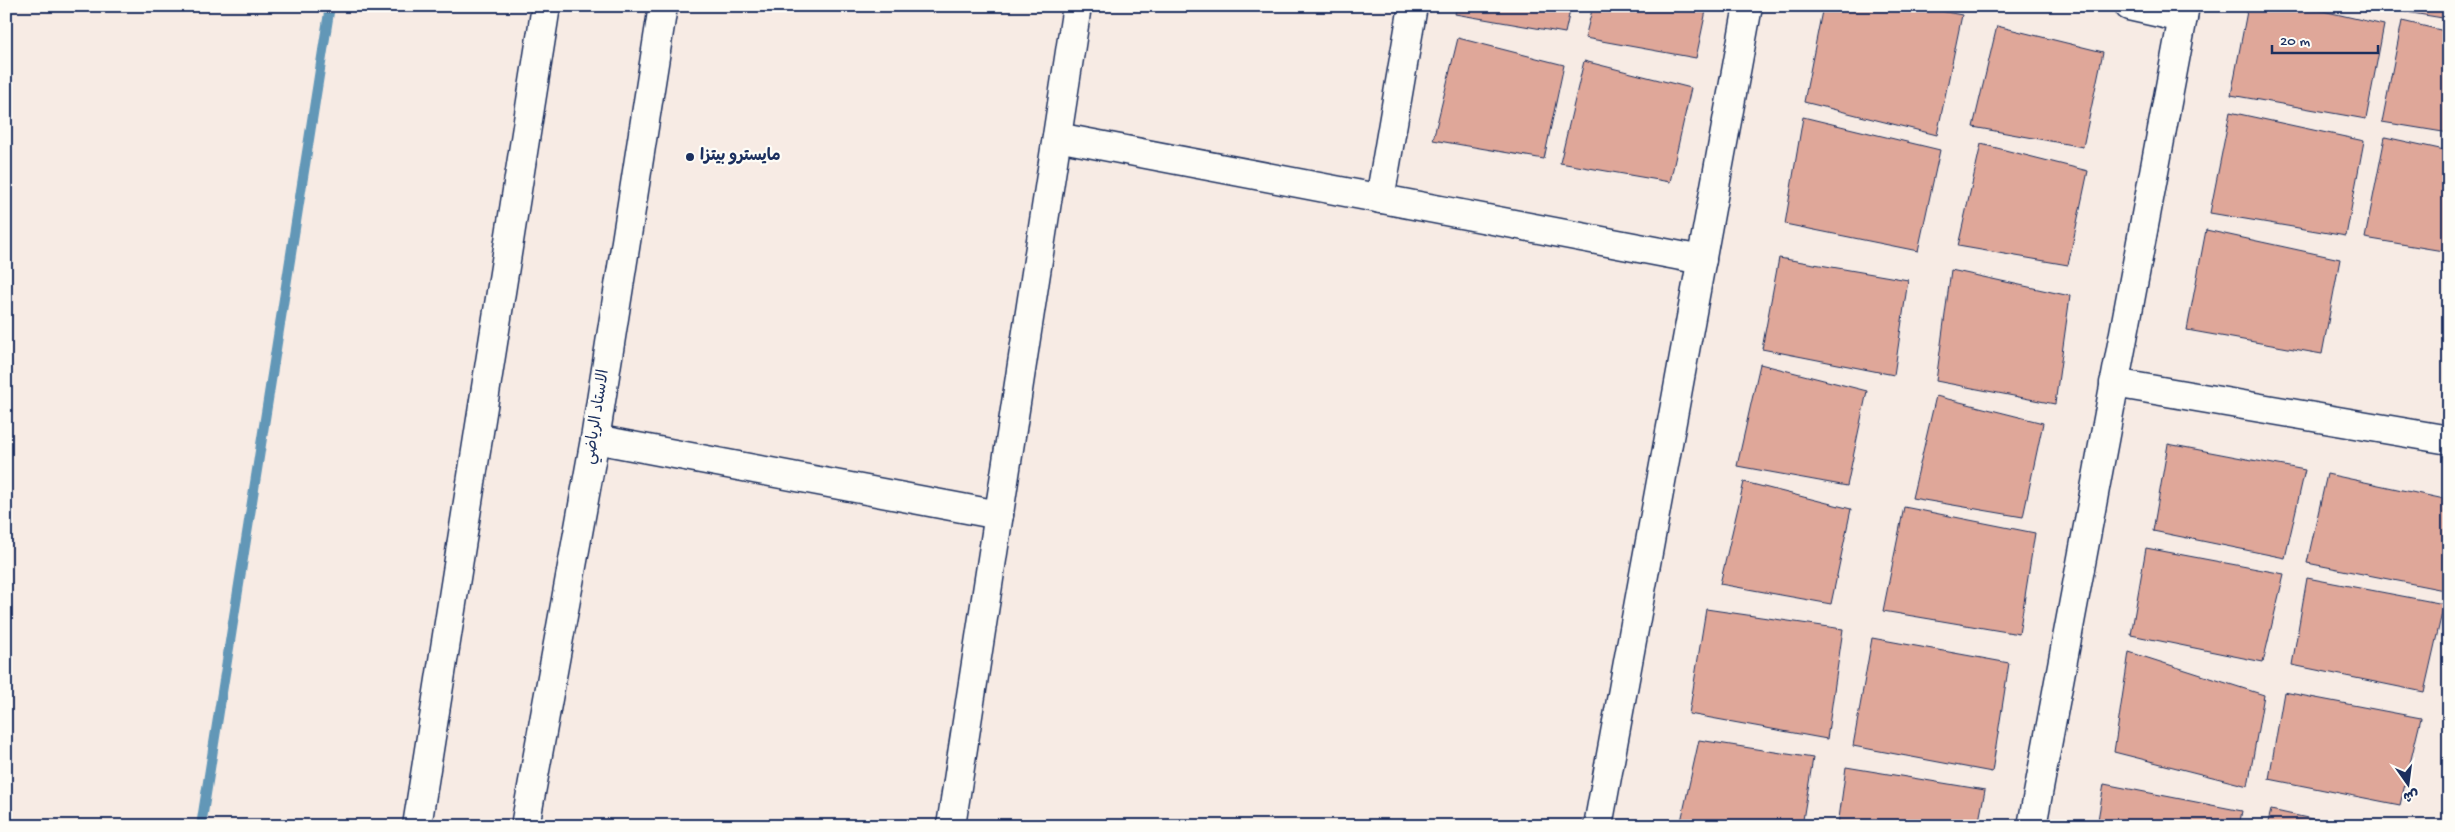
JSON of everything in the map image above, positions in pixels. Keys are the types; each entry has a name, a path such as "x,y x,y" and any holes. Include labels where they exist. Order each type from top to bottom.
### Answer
{"street":[{"path":"417,826 546,6"},
{"name":"الاستاد الرياضي","path":"524,826 595,439 663,6"},
{"path":"951,826 1077,6"},
{"path":"1380,199 1413,6"},
{"path":"1598,826 1748,6"},
{"path":"2032,826 2184,12 2129,6"},
{"path":"1057,137 1702,260"},
{"path":"2114,383 2449,440"},
{"path":"595,439 999,515"}],"building":[{"path":"1457,6 1571,6 1565,33 1455,14"},
{"path":"1593,6 1707,6 1696,58 1585,38"},
{"path":"1823,6 1913,6 1962,15 1937,135 1804,102"},
{"path":"2248,6 2301,6 2384,25 2366,119 2231,95"},
{"path":"2407,6 2449,6 2449,19 2406,12"},
{"path":"2402,21 2449,32 2449,133 2382,122"},
{"path":"1997,26 2103,52 2083,147 1973,127"},
{"path":"1458,38 1564,65 1544,159 1433,140"},
{"path":"1584,61 1691,88 1670,182 1560,163"},
{"path":"2230,112 2364,141 2346,236 2210,213"},
{"path":"1803,117 1940,150 1918,251 1785,224"},
{"path":"2385,137 2449,151 2449,252 2365,238"},
{"path":"1981,144 2088,171 2068,265 1958,246"},
{"path":"2206,230 2340,259 2322,354 2187,330"},
{"path":"1779,258 1908,280 1894,375 1762,349"},
{"path":"1951,270 2070,296 2055,404 1936,381"},
{"path":"1760,364 1867,391 1847,486 1737,466"},
{"path":"1936,396 2043,423 2023,517 1912,498"},
{"path":"2168,444 2305,470 2285,558 2153,531"},
{"path":"2327,474 2449,500 2449,591 2307,563"},
{"path":"1744,482 1851,509 1831,604 1720,584"},
{"path":"1904,507 2035,533 2019,634 1883,611"},
{"path":"2146,548 2284,574 2263,662 2131,635"},
{"path":"2307,578 2444,604 2424,692 2292,665"},
{"path":"1706,609 1843,629 1827,739 1689,714"},
{"path":"1872,638 2009,663 1992,772 1853,746"},
{"path":"2129,652 2264,695 2248,786 2114,752"},
{"path":"2284,692 2421,718 2400,805 2269,779"},
{"path":"1699,740 1813,758 1802,826 1680,826"},
{"path":"1846,767 1985,790 1978,826 1838,826"},
{"path":"2104,784 2242,811 2239,826 2097,826"},
{"path":"2271,810 2344,826 2267,826"}],"waterway":[{"path":"201,826 330,6"}],"place":[{"name":"مايسترو بيتزا","path":"690,157"}]}
